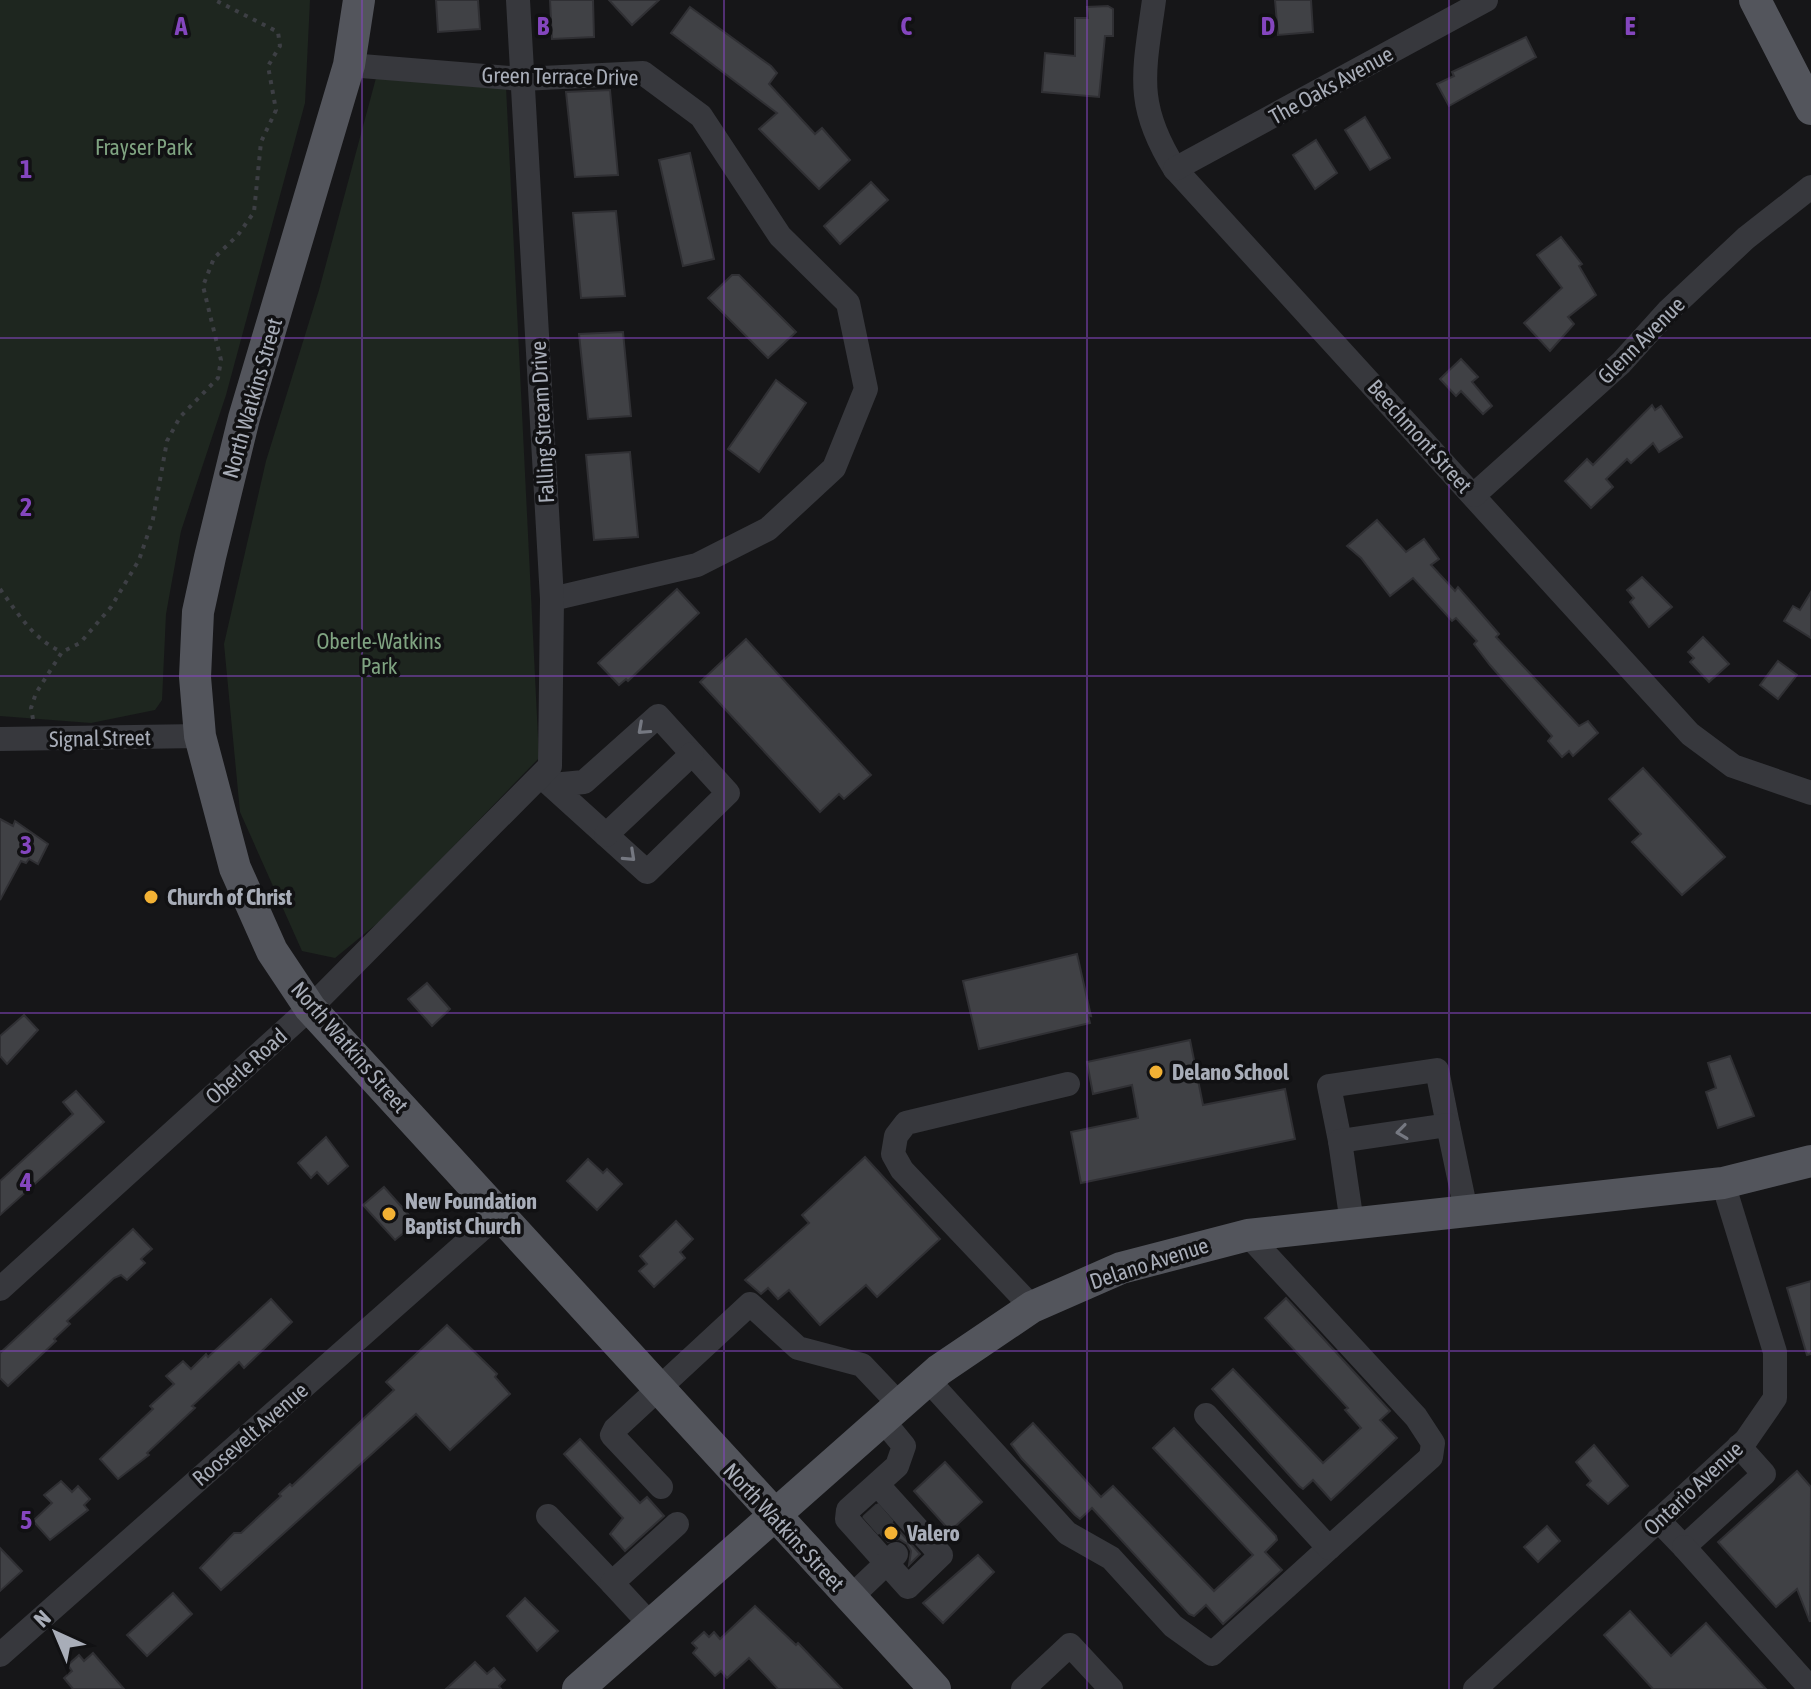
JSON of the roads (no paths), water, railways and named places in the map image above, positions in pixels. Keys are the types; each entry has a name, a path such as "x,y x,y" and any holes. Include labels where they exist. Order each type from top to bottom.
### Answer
{"main road":[{"name":"North Watkins Street","path":"359,0 349,65 244,418 198,612 195,677 200,736 217,813 257,924 310,1008 772,1515 935,1689"},
{"path":"1755,0 1811,109"},
{"name":"Delano Avenue","path":"578,1689 928,1380 1032,1307 1121,1268 1248,1235 1723,1183 1811,1161"}],"street":[{"name":"Falling Stream Drive","path":"518,0 552,599 548,776"},
{"name":"Beechmont Street","path":"1154,0 1144,100 1154,135 1175,169 1690,734 1733,766 1811,793"},
{"name":"The Oaks Avenue","path":"1175,169 1486,0"},
{"name":"Green Terrace Drive","path":"349,65 522,79 643,73 701,116 780,236 848,303 866,389 834,468 768,529 697,565 552,599"},
{"name":"Glenn Avenue","path":"1474,495 1621,363 1668,311 1746,238 1811,187"},
{"path":"658,716 728,793 647,872 548,776 584,782 658,716"},
{"name":"Signal Street","path":"0,739 200,736"},
{"path":"606,835 692,754"},
{"name":"Oberle Road","path":"0,1289 310,1008 548,776"},
{"path":"1352,1223 1329,1086 1437,1070 1466,1211"},
{"path":"1032,1307 902,1170 893,1154 896,1136 906,1123 1068,1084"},
{"path":"1340,1141 1448,1125"},
{"name":"Ontario Avenue","path":"1475,1689 1739,1446 1775,1398 1775,1352 1723,1183"},
{"name":"Roosevelt Avenue","path":"0,1655 500,1213"},
{"path":"928,1380 1067,1533 1111,1558 1173,1626 1212,1654 1431,1457 1433,1443 1416,1417 1248,1235"},
{"path":"661,1487 612,1435 750,1304 798,1348 862,1365 890,1411 904,1446 897,1466 848,1510 847,1519 878,1519 903,1547"},
{"path":"1206,1415 1329,1548"},
{"path":"1684,1547 1764,1474 1739,1446"},
{"path":"877,1484 878,1519 903,1547"},
{"path":"548,1516 650,1624"},
{"path":"1658,1520 1811,1689"},
{"path":"612,1583 677,1524"},
{"path":"850,1598 903,1547"},
{"path":"1035,1685 1070,1645 1111,1689"}],"tunnel":[{"path":"870,1526 886,1512"}],"place":[{"name":"Church of Christ","path":"151,897"},
{"name":"Delano School","path":"1156,1072"},
{"name":"New Foundation Baptist Church","path":"389,1214"},
{"name":"Valero","path":"891,1533"}],"park label":[{"name":"Frayser Park","path":"144,147"},
{"name":"Oberle-Watkins Park","path":"379,654"}]}
